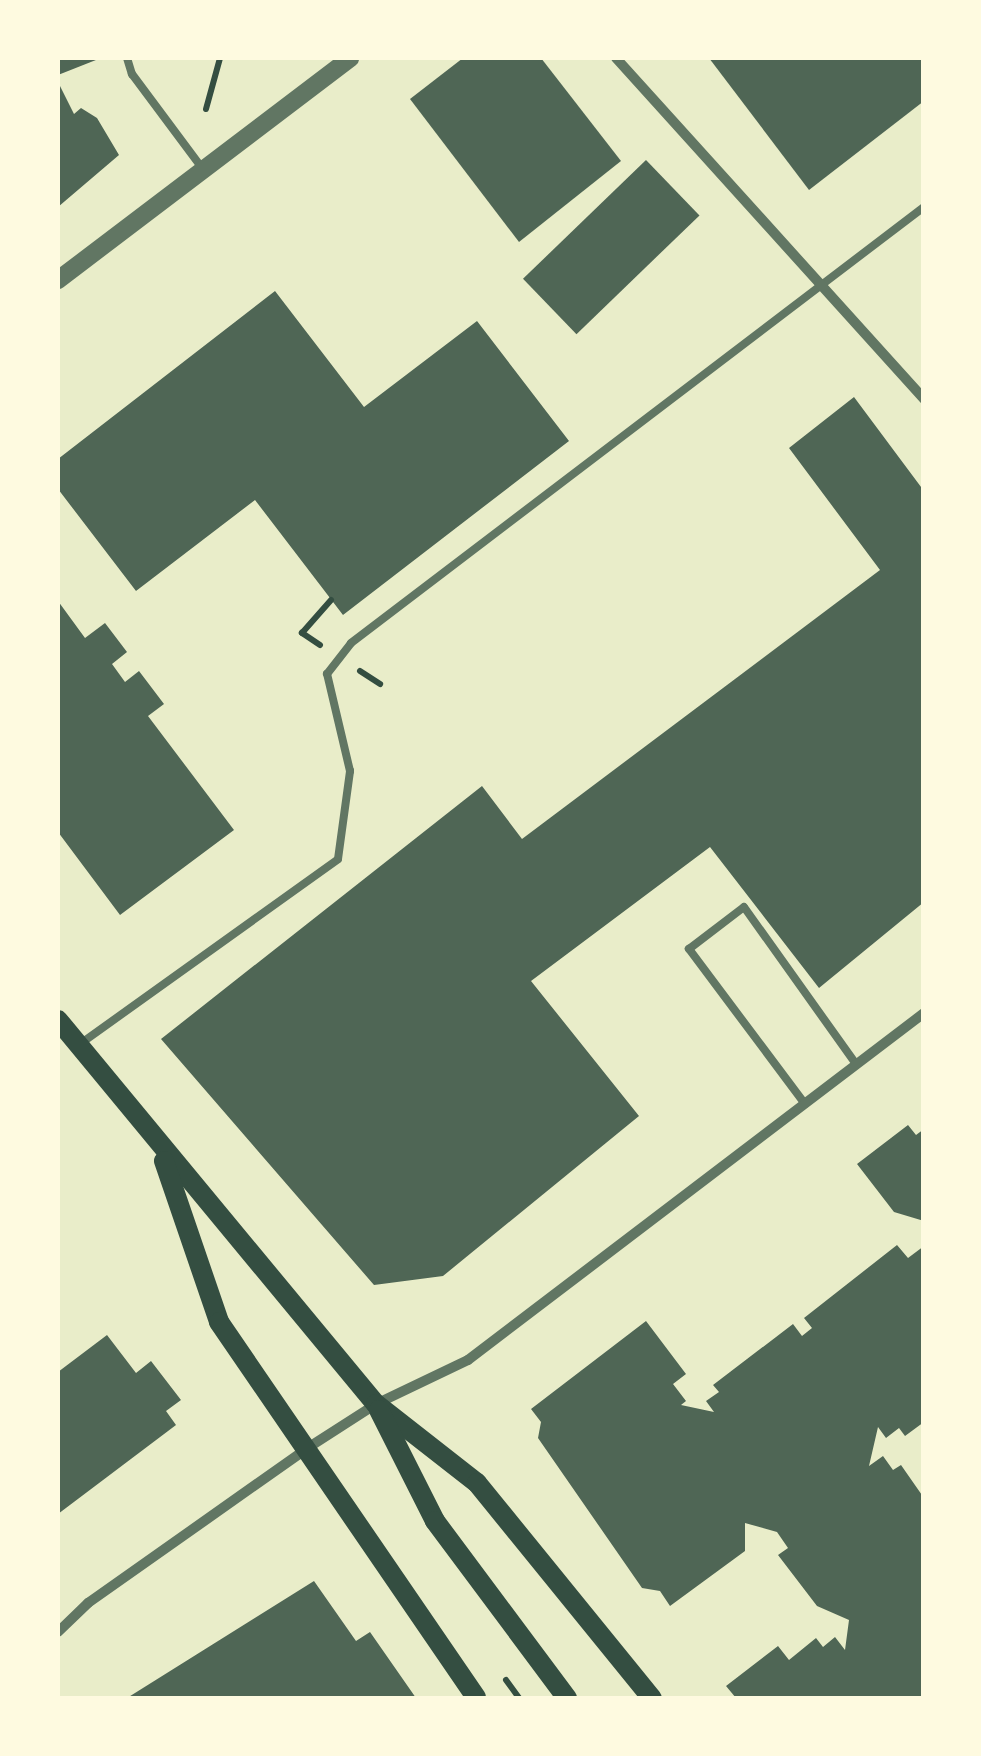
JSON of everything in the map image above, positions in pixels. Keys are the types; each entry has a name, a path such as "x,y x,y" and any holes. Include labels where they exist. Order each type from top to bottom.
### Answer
{"main road":[{"path":"58,1020 160,1150 376,1404 477,1484 608,1651 652,1698"},
{"path":"160,1150 219,1322 476,1698"},
{"path":"376,1404 435,1521 567,1698"},
{"path":"608,1651 637,1698"}],"street":[{"path":"58,280 350,58"},
{"path":"616,58 924,398"},
{"path":"58,1632 88,1602 306,1450 376,1404 468,1360 924,1013"}],"lane":[{"path":"128,58 132,74 202,168"},
{"path":"76,1046 338,860 350,771 327,674 351,644 824,289 924,208"},
{"path":"805,1104 689,949 744,907 856,1064"}],"path":[{"path":"206,109 220,58"}],"building":[{"path":"58,58 101,58 58,75"},
{"path":"463,58 541,58 621,161 519,242 410,99"},
{"path":"709,58 924,58 924,101 809,190"},
{"path":"58,82 74,114 81,108 97,118 119,155 58,207"},
{"path":"646,160 699,215 576,334 523,279"},
{"path":"275,291 364,407 477,321 569,441 343,615 255,500 136,591 58,489 58,459"},
{"path":"854,397 924,491 924,902 819,988 710,847 531,981 639,1116 443,1276 374,1285 161,1039 482,786 522,839 880,570 789,448"},
{"path":"58,601 85,638 105,623 127,652 112,664 125,682 139,671 164,704 148,716 234,830 120,915 58,832"},
{"path":"908,1125 916,1135 924,1129 924,1221 894,1212 857,1164"},
{"path":"897,1245 908,1258 924,1246 924,1422 905,1436 899,1428 886,1438 878,1427 869,1466 883,1456 893,1470 901,1465 924,1498 924,1698 736,1698 726,1686 778,1646 789,1660 816,1638 823,1647 835,1637 845,1650 849,1620 817,1606 778,1555 788,1548 777,1532 745,1523 745,1551 670,1606 660,1591 642,1588 538,1438 541,1422 531,1409 646,1321 686,1374 673,1384 686,1401 681,1405 714,1412 706,1401 719,1392 713,1385 793,1324 802,1336 812,1328 804,1318"},
{"path":"107,1335 136,1373 151,1361 181,1400 166,1411 176,1425 58,1514 58,1372"},
{"path":"314,1581 356,1641 370,1632 416,1698 127,1698"}]}
